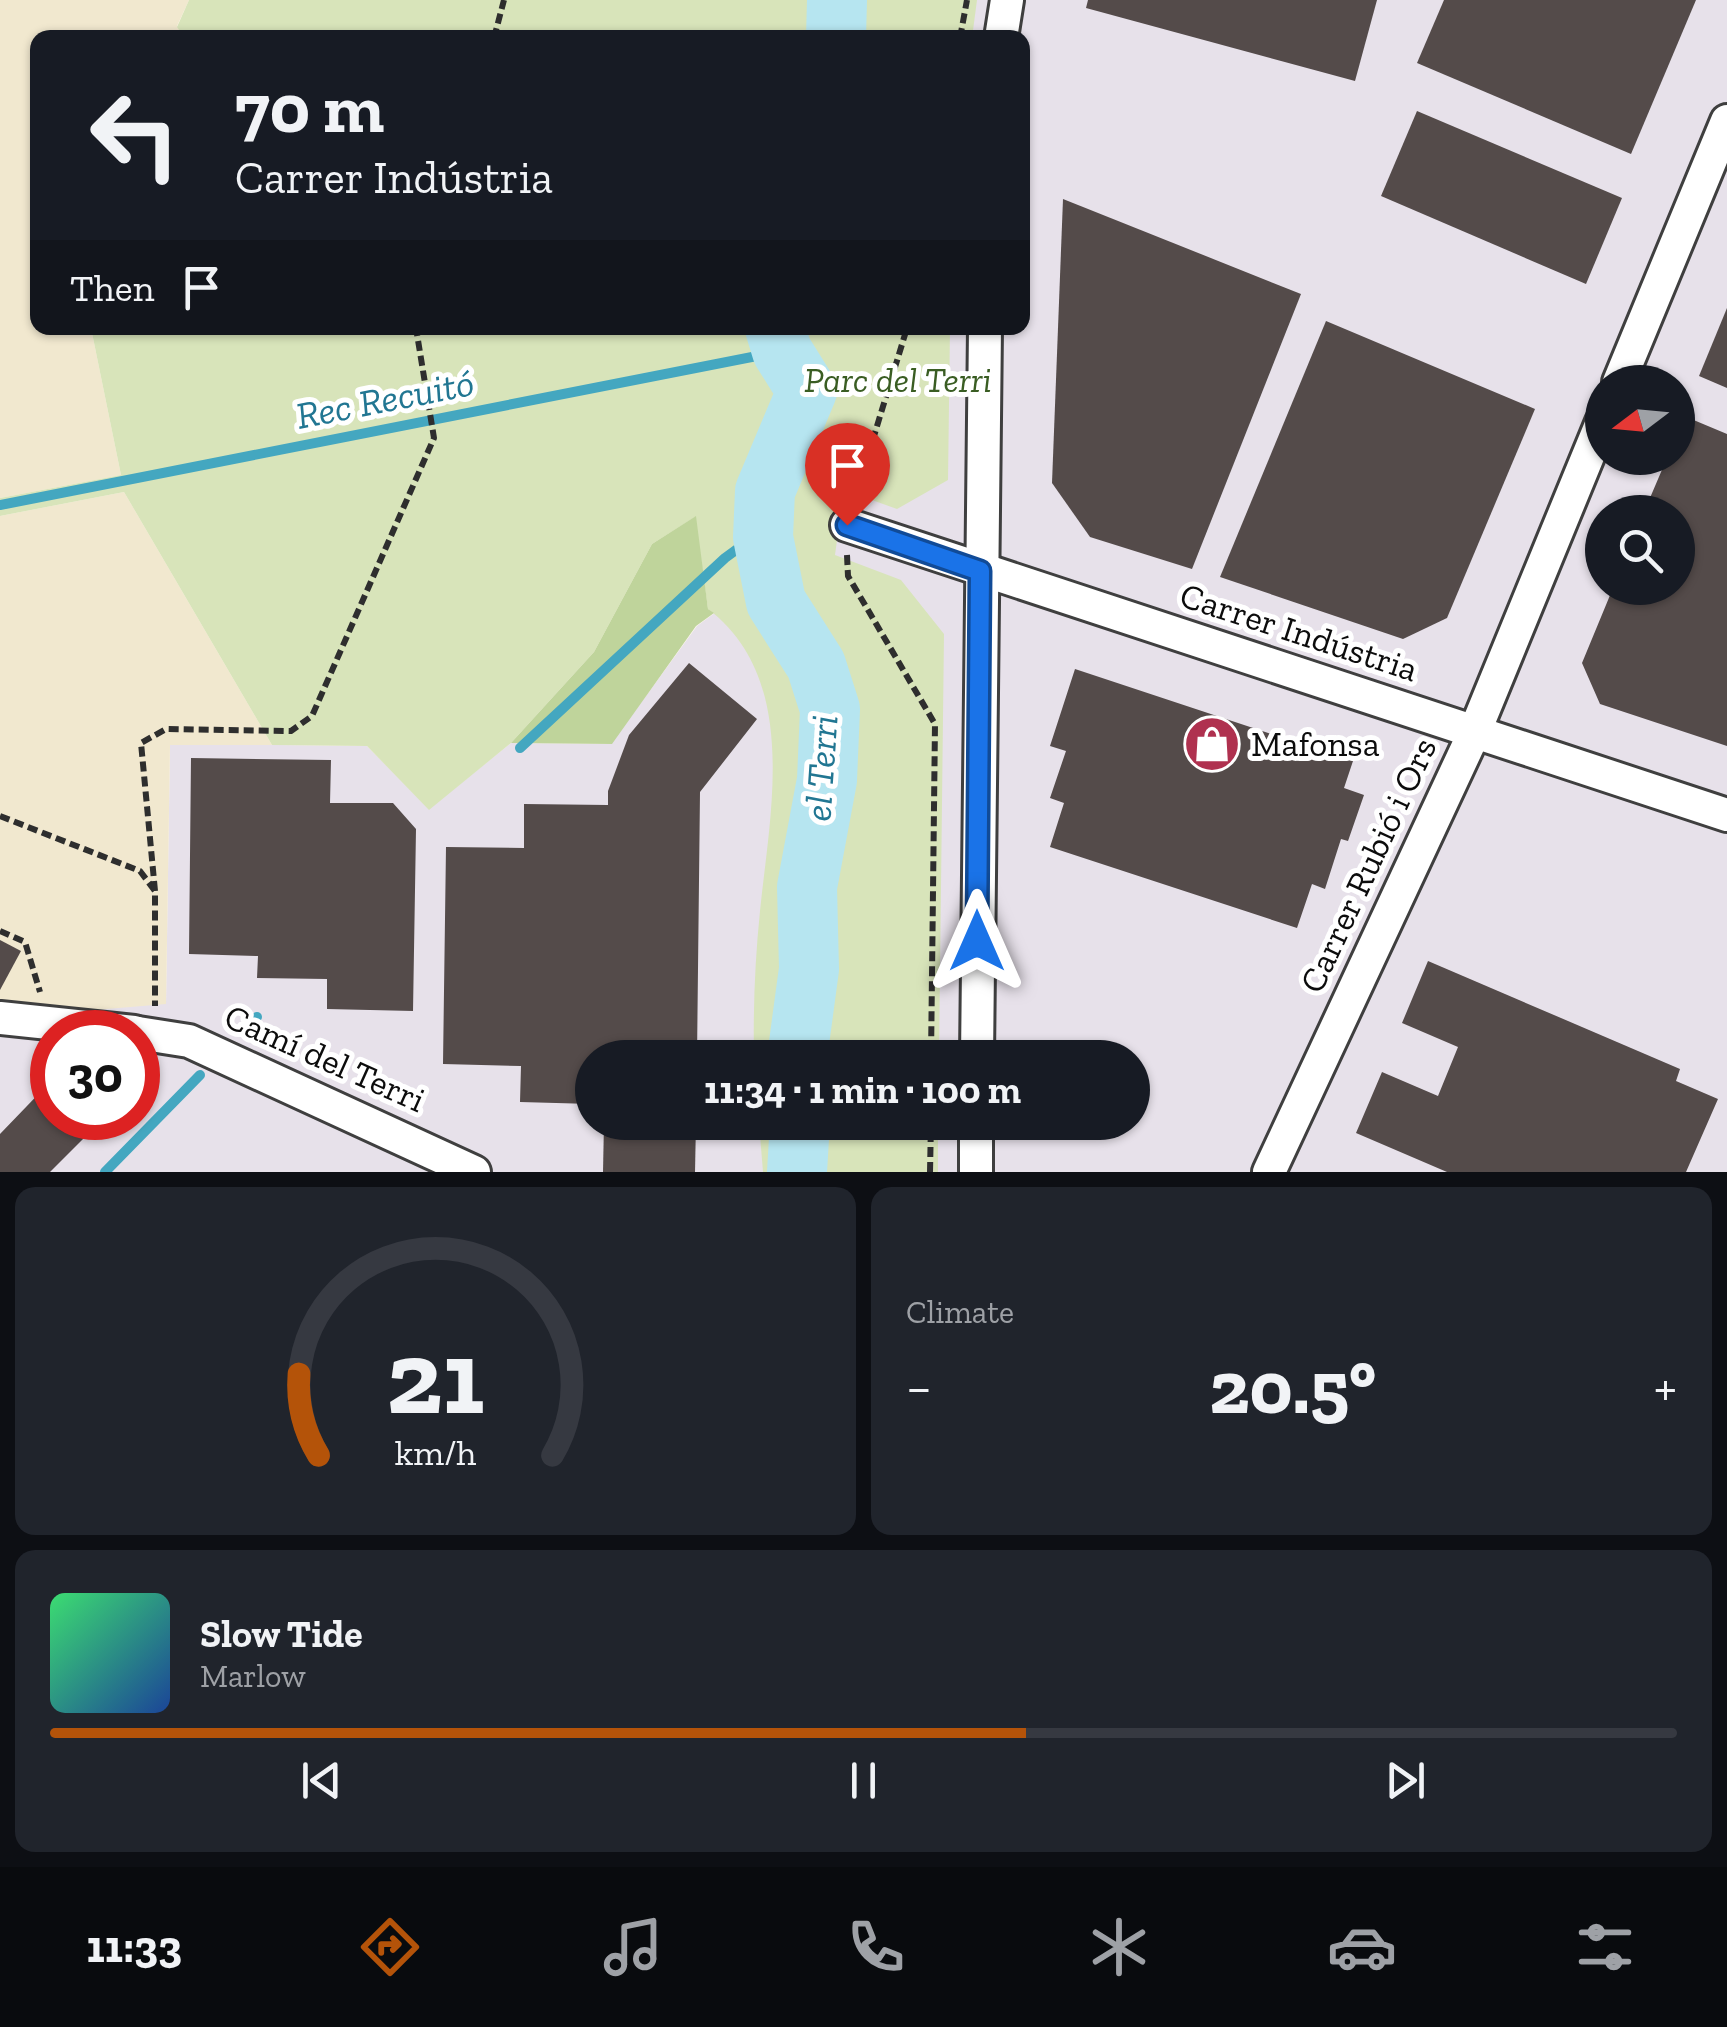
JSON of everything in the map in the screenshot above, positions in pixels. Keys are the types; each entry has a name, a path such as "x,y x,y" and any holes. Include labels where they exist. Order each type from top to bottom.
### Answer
{"street":[{"path":"1002,30 1006,0"},
{"path":"1626,365 1727,121"},
{"path":"977,1040 985,335"},
{"name":"Carrer Rubió i Ors","path":"1270,1172 1475,731 1585,463"},
{"name":"Carrer Indústria","path":"847,525 1727,815"},
{"name":"Camí del Terri","path":"0,1018 30,1021"},
{"name":"Camí del Terri","path":"160,1036 189,1040 263,1072 474,1172"},
{"path":"976,1140 976,1172"}],"path":[{"path":"496,30 504,0"},
{"path":"962,30 968,0"},
{"path":"148,1010 155,890 141,744 166,730 291,730 312,716 434,438 417,335"},
{"path":"905,335 847,525 848,576 935,724 932,1040"},
{"path":"0,816 140,871 155,890"},
{"path":"0,930 25,942 48,1010"},
{"path":"930,1172 931,1140"}],"shaded area":[{"path":"0,0 189,0 177,26 180,30 30,30 30,335 92,335 121,475 0,498"},
{"path":"889,0 1727,0 1727,1172 0,1172 0,1018 30,1015 30,1140 160,1140 160,1010 89,1010 166,1003 170,744 367,746 429,809 511,743 611,744 697,626 837,523 843,335 1030,335 1030,30 885,30"},
{"path":"124,492 272,745 170,745 166,1004 30,1010 30,1015 0,1018 0,516"}],"green space":[{"path":"189,0 977,0 973,30 177,27"},
{"name":"Parc del Terri","path":"92,335 950,335 948,480 897,509 844,490 835,555 901,580 944,634 939,1040 754,1040 756,966 772,790 768,709 756,672 737,638 708,609 695,517 652,544 594,652 511,743 429,810 367,746 272,745 124,492 0,516 0,498 121,475"},
{"path":"696,516 708,609 714,613 696,626 612,744 511,743 594,652 652,544"},
{"path":"760,1140 938,1140 938,1172 763,1172"}],"building":[{"path":"1088,0 1377,0 1355,81 1086,8"},
{"path":"1444,0 1696,0 1631,154 1417,63"},
{"path":"1417,111 1622,198 1586,284 1381,196"},
{"path":"1063,199 1301,294 1192,569 1090,537 1052,483"},
{"path":"1727,308 1727,388 1699,376"},
{"path":"1326,321 1535,409 1447,618 1403,639 1220,577"},
{"path":"1695,421 1727,434 1727,746 1600,704 1582,663 1606,605 1695,605 1695,495 1651,495 1660,475 1695,475"},
{"path":"689,663 757,719 700,792 697,1040 575,1040 575,1104 520,1102 521,1066 443,1064 446,847 524,848 524,804 608,805 608,791 629,735"},
{"path":"1075,669 1353,761 1344,788 1364,795 1348,841 1341,839 1325,889 1312,884 1297,928 1050,847 1064,803 1050,798 1066,751 1050,746"},
{"path":"191,758 331,760 330,803 393,803 416,829 413,1011 327,1009 327,979 257,978 258,956 189,954"},
{"path":"0,940 21,951 0,990"},
{"path":"1428,961 1680,1069 1676,1081 1718,1099 1686,1172 1447,1172 1356,1133 1382,1072 1438,1096 1458,1047 1402,1023"},
{"path":"30,1103 30,1140 82,1140 50,1172 0,1172 0,1134"},
{"path":"604,1140 696,1140 695,1172 603,1172"}],"waterway":[{"name":"el Terri","path":"836,30 837,0"},
{"name":"el Terri","path":"777,335 782,351 807,391 765,491 763,537 776,602 816,665 830,709 827,780 807,887 809,969 799,1040"},
{"name":"Rec Recuitó","path":"0,505 782,351"},
{"path":"520,748 725,558 751,539 763,537"},
{"path":"246,1029 257,1017"},
{"path":"105,1172 200,1075"},
{"name":"el Terri","path":"797,1172 799,1140"}],"place":[{"name":"Mafonsa","path":"1212,744"}],"route":[{"path":"847,525 980,571 977,941"}]}
